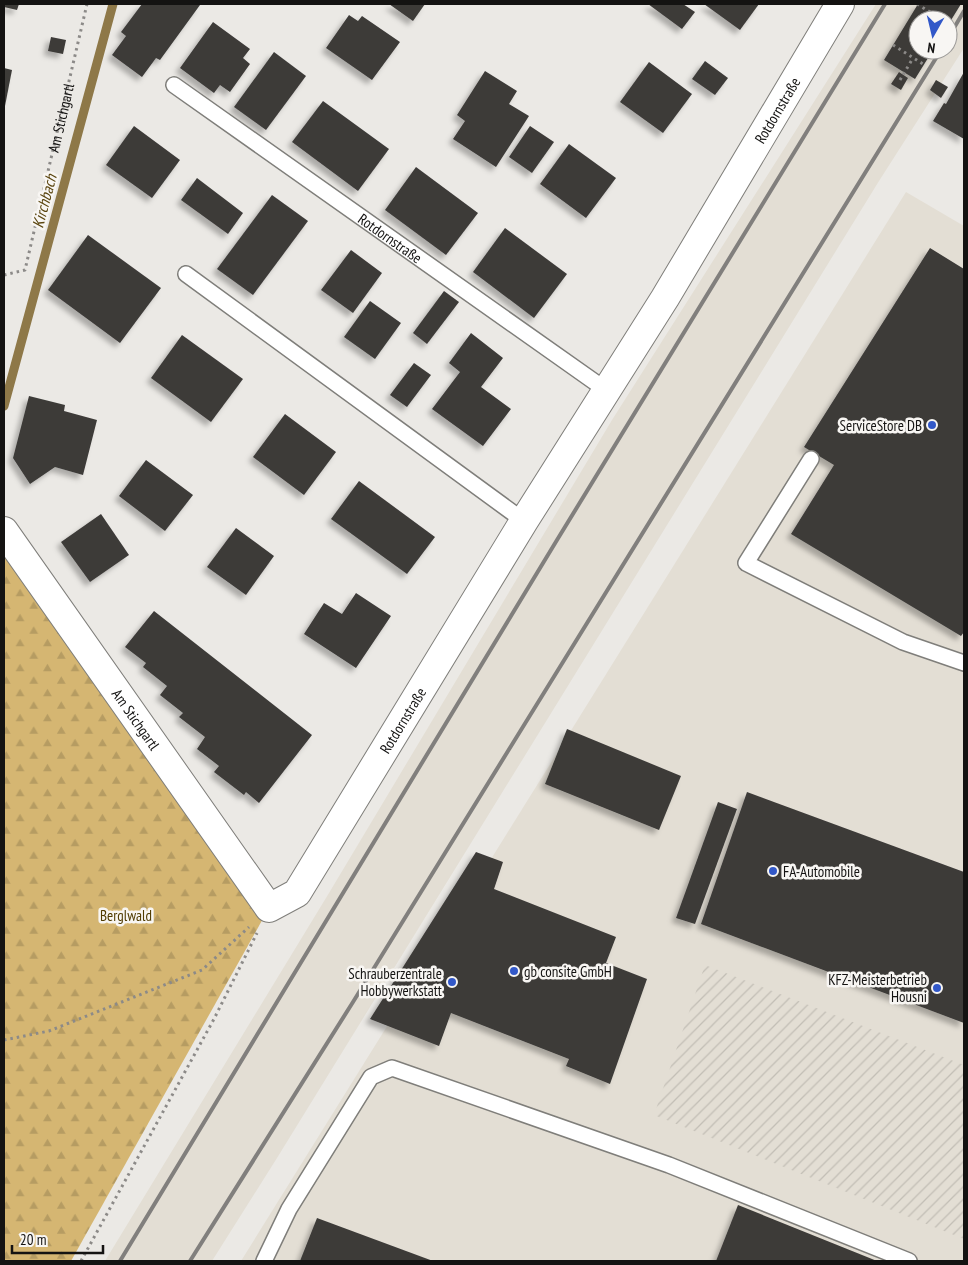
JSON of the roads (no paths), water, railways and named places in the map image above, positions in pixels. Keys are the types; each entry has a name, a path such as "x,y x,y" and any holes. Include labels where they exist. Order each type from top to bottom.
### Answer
{"street":[{"name":"Rotdornstraße","path":"269,908 297,893 524,521 664,298 836,5"},
{"name":"Am Stichgartl","path":"4,531 269,908"}],"lane":[{"name":"Rotdornstraße","path":"174,85 606,390"},
{"path":"186,274 524,521"},
{"path":"811,459 746,563 903,642 964,663"},
{"path":"264,1261 289,1209 371,1077 392,1068 669,1165 909,1261"}],"waterway":[{"name":"Kirchbach","path":"4,406 113,4"}],"railway":[{"path":"120,1261 557,540 885,4"},
{"path":"958,21 964,11"},
{"path":"190,1261 353,1002 935,60"}],"place":[{"name":"ServiceStore DB","path":"932,425"},
{"name":"FA-Automobile","path":"773,871"},
{"name":"gb consite GmbH","path":"514,971"},
{"name":"Schrauberzentrale Hobbywerkstatt","path":"452,982"},
{"name":"KFZ-Meisterbetrieb Housni","path":"937,988"}],"park label":[{"name":"Berglwald","path":"126,915"}]}
